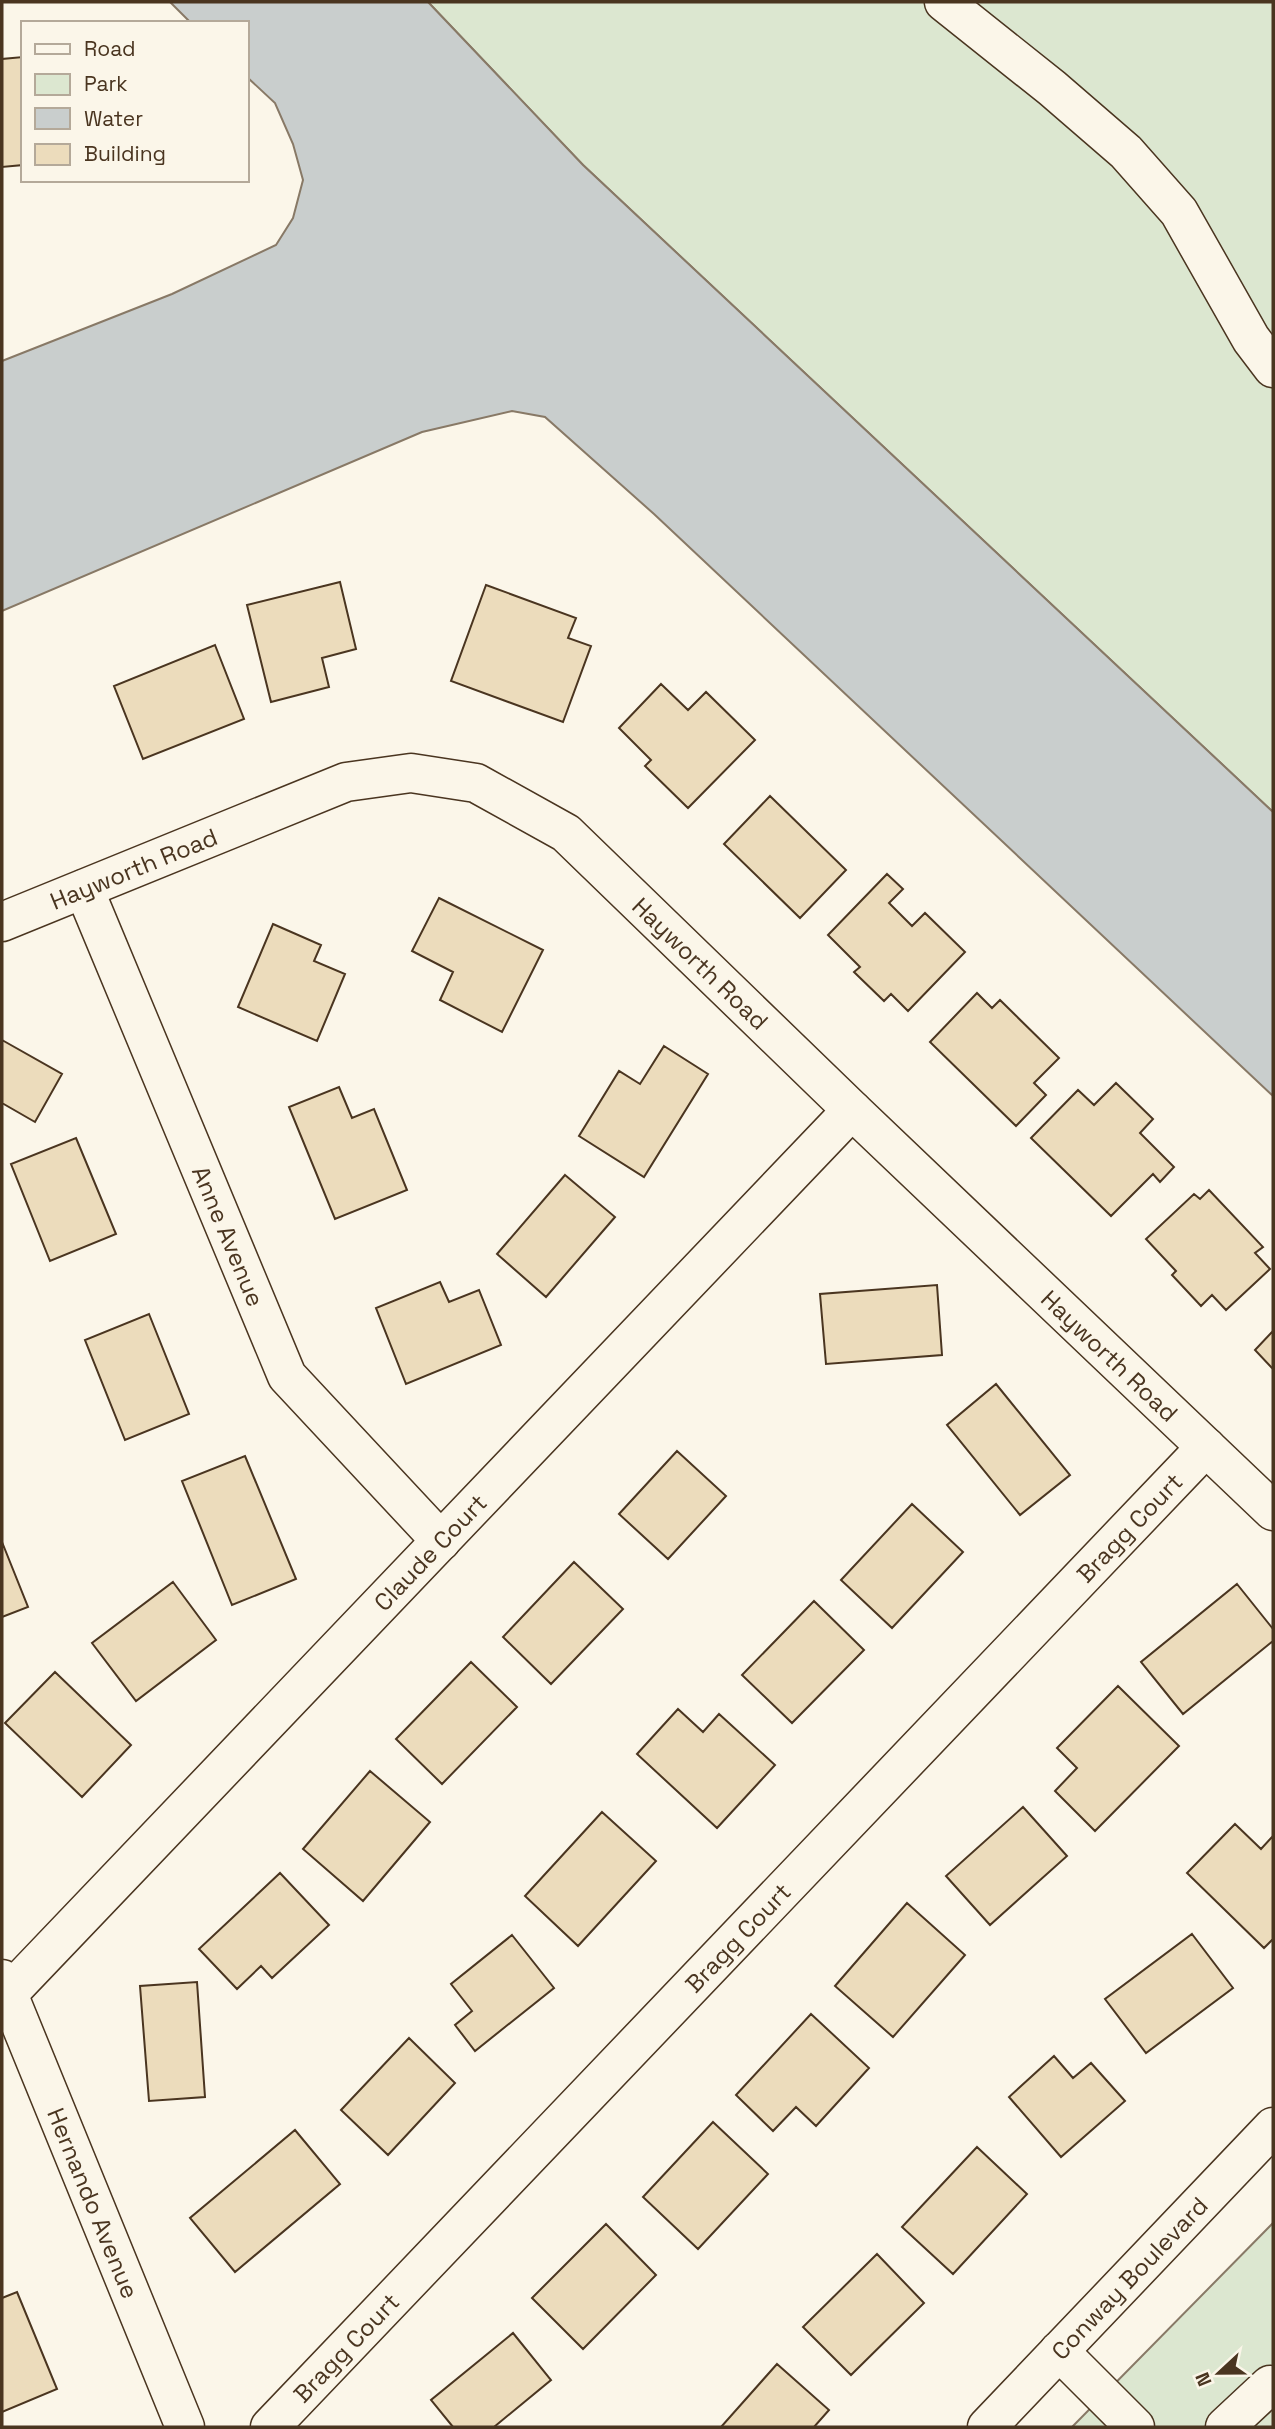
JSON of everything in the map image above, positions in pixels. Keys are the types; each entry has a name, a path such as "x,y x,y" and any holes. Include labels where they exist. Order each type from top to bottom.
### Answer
{"street":[{"path":"944,2 1052,88 1126,152 1179,212 1251,339 1273,368"},
{"name":"Hayworth Road","path":"2,922 346,782 411,773 476,783 566,833 1273,1511"},
{"name":"Anne Avenue","path":"84,889 287,1376 441,1541"},
{"name":"Claude Court","path":"5,1986 441,1541 852,1110"},
{"name":"Bragg Court","path":"270,2427 1206,1447"},
{"name":"Hernando Avenue","path":"5,1986 185,2427"},
{"name":"Conway Boulevard","path":"987,2427 1273,2127"},
{"path":"1059,2351 1135,2427"},
{"path":"1225,2427 1269,2385"}],"green space":[{"path":"428,2 1273,2 1273,812 583,165"},
{"path":"1273,2223 1273,2427 1072,2427"}],"water":[{"path":"170,2 428,2 583,165 1273,812 1273,1096 654,514 545,417 512,411 422,432 2,611 2,361 172,294 276,245 293,218 303,180 293,144 275,103 248,78 248,21 189,21"}],"building":[{"path":"21,57 21,165 2,167 2,59"},
{"path":"340,582 356,649 322,658 329,687 271,702 247,605"},
{"path":"486,585 576,618 568,638 591,646 563,722 451,681"},
{"path":"215,645 244,719 143,759 114,686"},
{"path":"661,684 688,710 706,692 755,740 688,808 645,766 651,760 619,728"},
{"path":"770,796 846,870 800,918 724,844"},
{"path":"887,874 903,889 889,903 912,926 925,913 965,952 908,1011 891,994 884,1001 854,972 860,967 828,935"},
{"path":"439,898 543,950 502,1032 440,1000 453,972 412,951"},
{"path":"273,924 321,945 314,961 345,974 317,1041 238,1007"},
{"path":"977,993 992,1008 1000,1000 1059,1058 1034,1083 1046,1095 1016,1126 930,1042"},
{"path":"2,1040 62,1074 35,1122 2,1103"},
{"path":"664,1046 708,1074 644,1177 579,1136 619,1071 640,1084"},
{"path":"1116,1083 1153,1119 1140,1133 1174,1167 1160,1182 1153,1174 1111,1216 1031,1138 1078,1090 1094,1105"},
{"path":"339,1087 352,1118 374,1109 407,1190 335,1219 289,1107"},
{"path":"76,1138 116,1234 50,1261 11,1164"},
{"path":"565,1175 615,1217 546,1297 497,1254"},
{"path":"1209,1190 1263,1247 1255,1253 1270,1269 1226,1310 1212,1295 1201,1306 1172,1275 1176,1271 1146,1239 1194,1194 1200,1199"},
{"path":"440,1282 449,1302 479,1290 501,1345 406,1384 376,1308"},
{"path":"937,1285 942,1355 826,1364 820,1294"},
{"path":"149,1314 189,1414 125,1440 85,1340"},
{"path":"1273,1331 1273,1369 1255,1350"},
{"path":"996,1384 1070,1475 1020,1515 947,1425"},
{"path":"677,1451 726,1496 668,1559 619,1514"},
{"path":"245,1456 296,1579 232,1605 182,1481"},
{"path":"912,1504 963,1552 892,1628 841,1580"},
{"path":"2,1542 28,1607 2,1617"},
{"path":"574,1562 623,1609 551,1684 503,1637"},
{"path":"173,1582 216,1640 136,1701 92,1643"},
{"path":"1237,1584 1273,1629 1273,1641 1183,1714 1141,1662"},
{"path":"814,1601 864,1650 792,1723 742,1675"},
{"path":"471,1662 517,1707 442,1784 396,1739"},
{"path":"55,1672 131,1745 82,1797 5,1723"},
{"path":"1118,1686 1179,1746 1095,1831 1055,1791 1077,1768 1057,1748"},
{"path":"678,1709 703,1732 719,1714 775,1765 717,1828 637,1754"},
{"path":"370,1771 430,1822 363,1901 303,1849"},
{"path":"1023,1807 1067,1856 990,1925 946,1876"},
{"path":"602,1812 656,1861 578,1946 525,1896"},
{"path":"1235,1824 1261,1849 1273,1836 1273,1939 1264,1948 1187,1873"},
{"path":"280,1873 329,1925 272,1978 261,1966 237,1989 199,1949"},
{"path":"907,1903 965,1955 893,2037 835,1986"},
{"path":"1192,1934 1233,1988 1146,2053 1105,1999"},
{"path":"512,1935 554,1988 475,2051 455,2025 472,2011 451,1984"},
{"path":"197,1982 205,2097 149,2101 140,1986"},
{"path":"811,2014 869,2068 816,2126 796,2107 773,2131 736,2095"},
{"path":"409,2038 455,2083 388,2155 341,2110"},
{"path":"1054,2056 1073,2078 1091,2063 1125,2101 1061,2157 1009,2097"},
{"path":"713,2122 768,2174 698,2249 643,2197"},
{"path":"295,2130 340,2184 235,2272 190,2218"},
{"path":"977,2147 1027,2194 953,2274 902,2227"},
{"path":"606,2224 656,2275 583,2349 532,2298"},
{"path":"877,2254 924,2303 851,2375 803,2327"},
{"path":"17,2292 57,2389 2,2412 2,2298"},
{"path":"513,2333 551,2380 494,2427 453,2427 431,2400"},
{"path":"777,2364 829,2410 814,2427 721,2427"}]}
